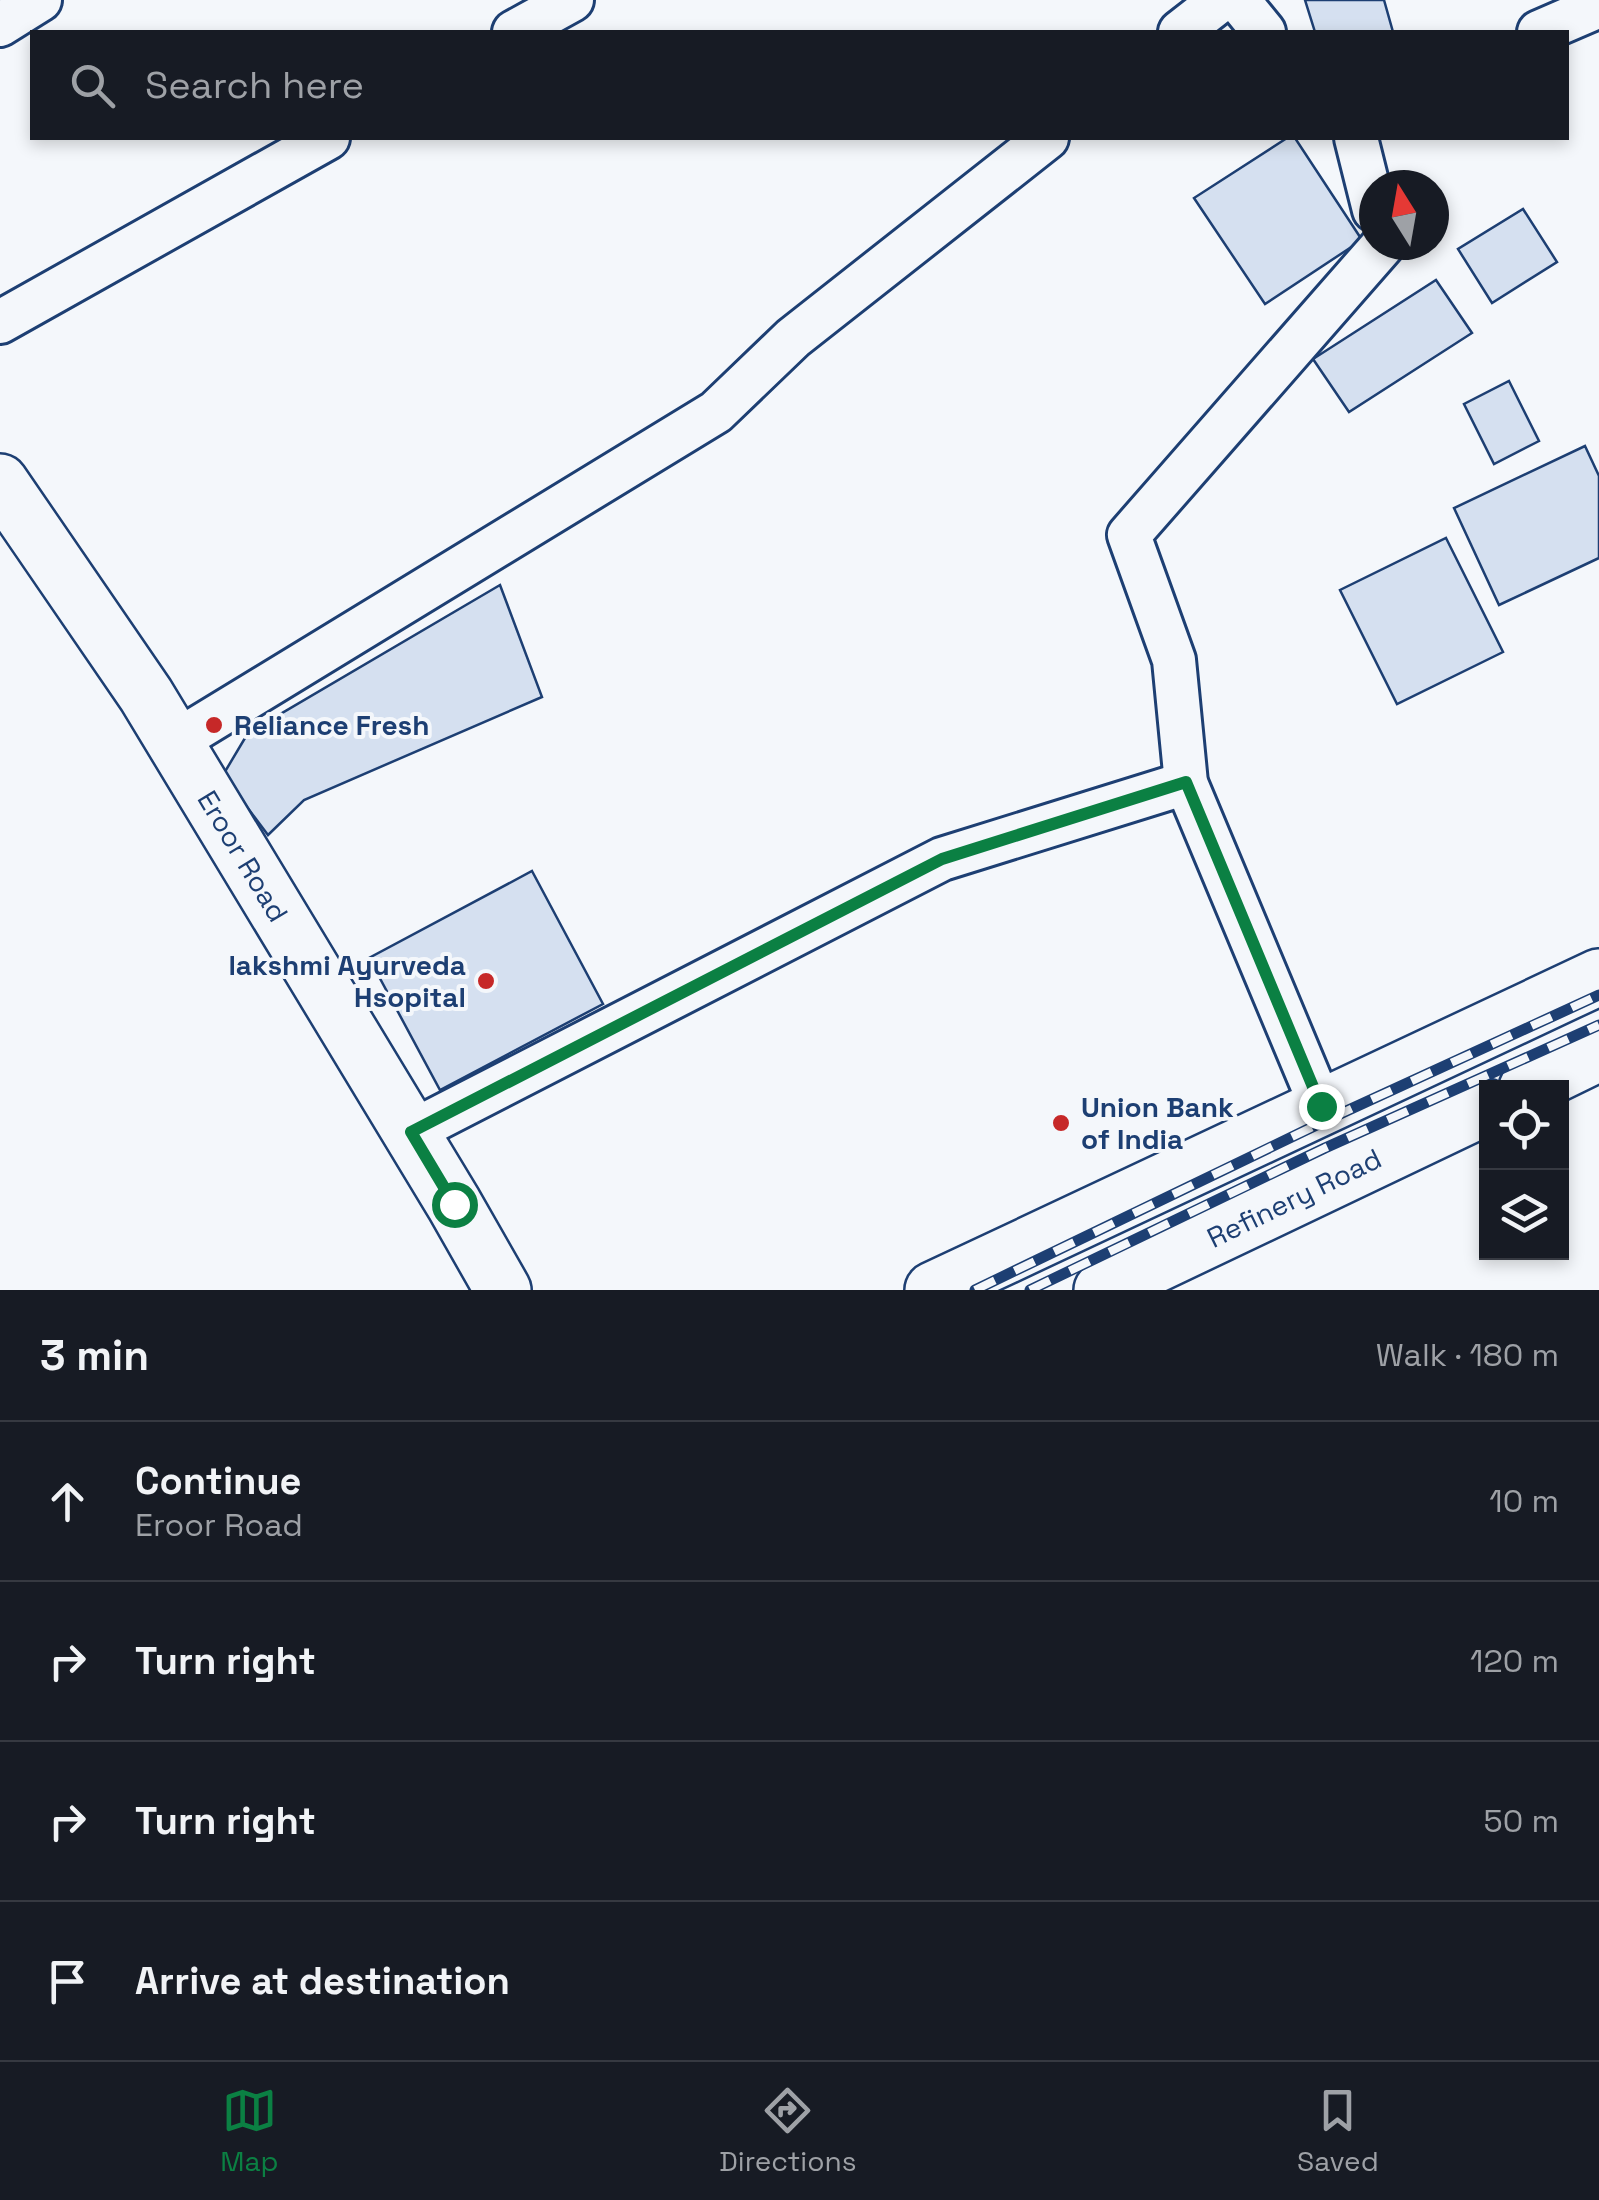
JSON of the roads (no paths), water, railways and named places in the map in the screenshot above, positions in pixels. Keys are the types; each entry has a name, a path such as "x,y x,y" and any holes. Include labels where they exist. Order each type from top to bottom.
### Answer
{"main road":[{"name":"Eroor Road","path":"0,482 146,695 503,1290"},
{"path":"933,1290 1599,976"},
{"path":"1543,1080 1599,1053"},
{"name":"Refinery Road","path":"1102,1290 1479,1109"}],"street":[{"path":"0,24 40,0"},
{"path":"518,30 572,0"},
{"path":"1183,30 1221,0"},
{"path":"1238,0 1262,30"},
{"path":"1544,30 1599,6"},
{"path":"0,322 324,140"},
{"path":"175,742 716,412 794,338 1044,140"},
{"path":"1356,140 1364,170"},
{"path":"1321,1106 1186,782 1174,660 1129,535 1369,260"},
{"path":"411,1132 942,859 1186,782"}],"railway":[{"path":"975,1290 1329,1119 1599,995"},
{"path":"1030,1290 1325,1148 1599,1025"}],"place":[{"name":"Reliance Fresh","path":"214,725"},
{"name":"lakshmi Ayurveda Hsopital","path":"486,981"},
{"name":"Union Bank of India","path":"1061,1123"}]}
